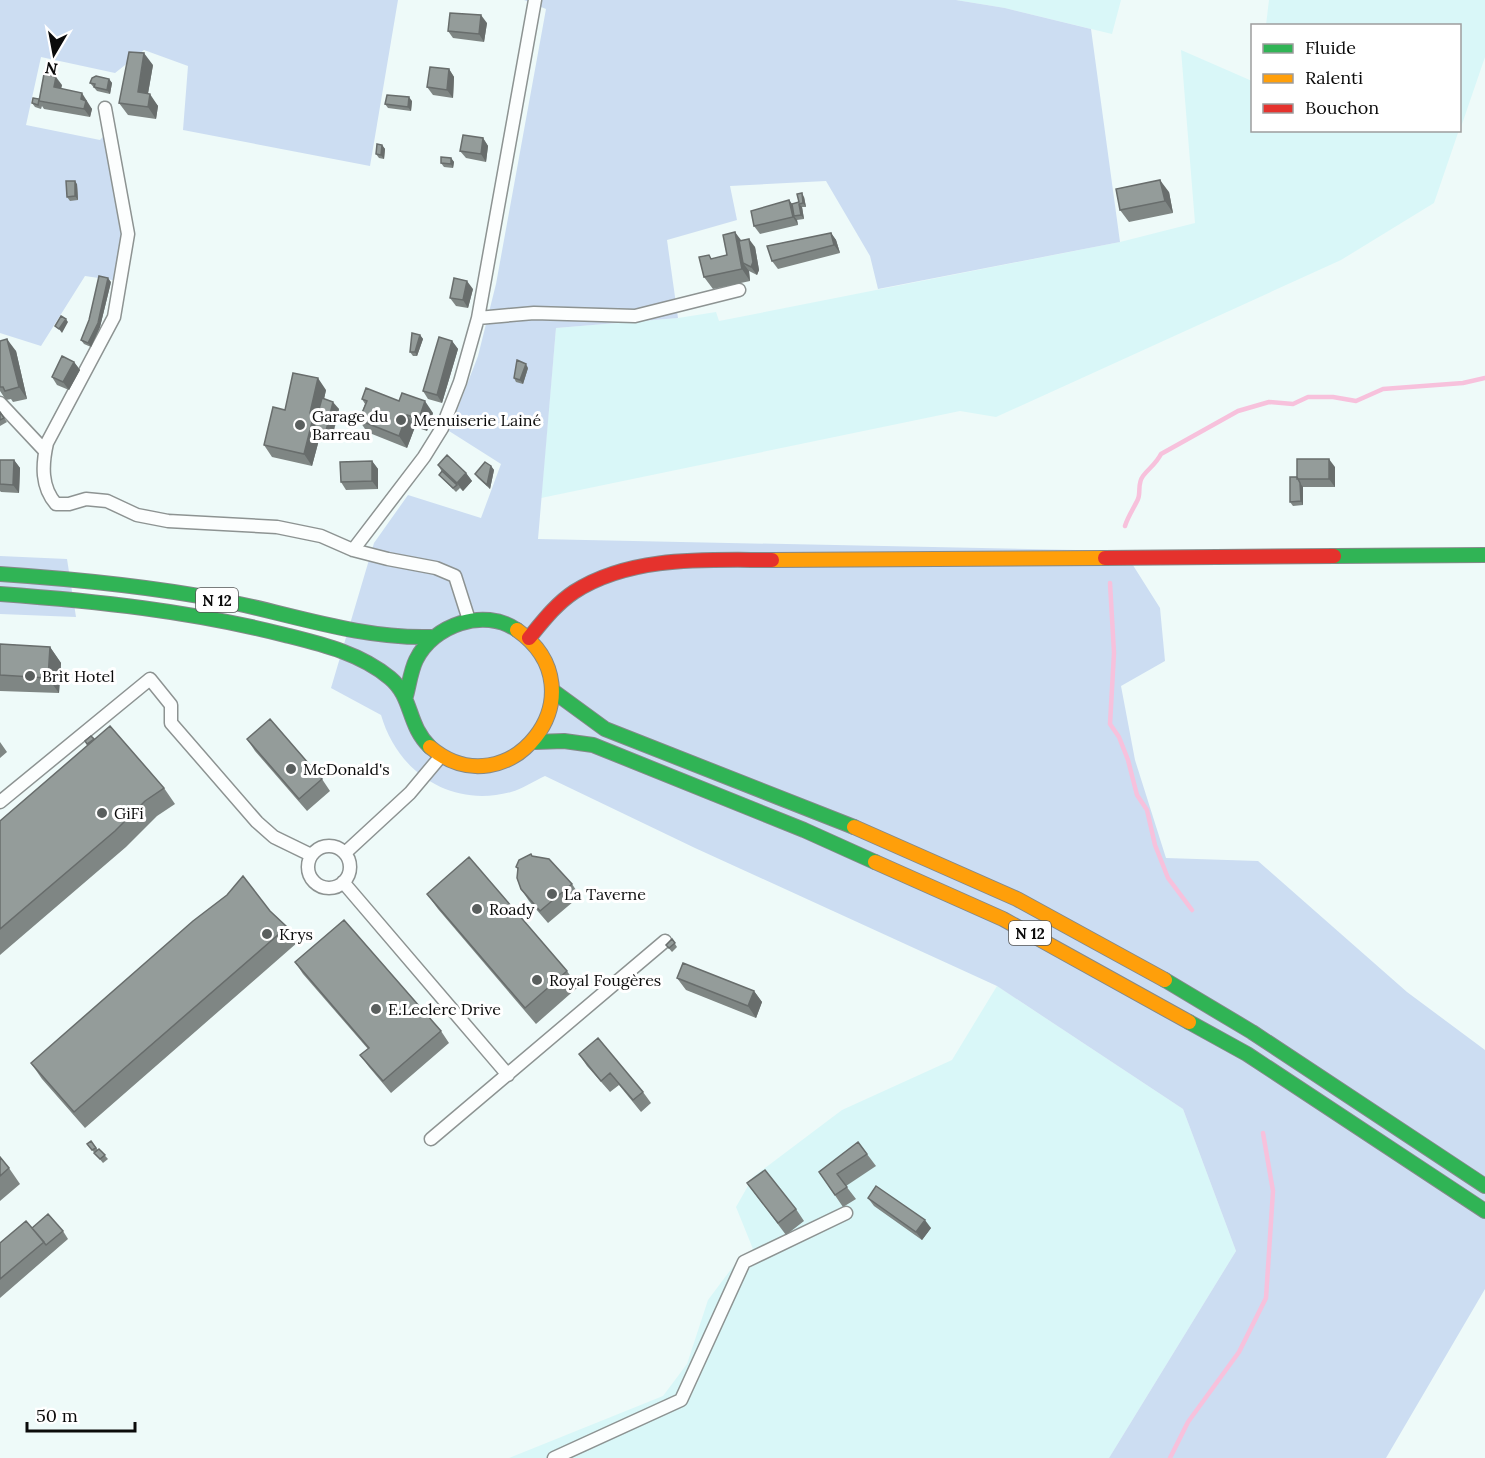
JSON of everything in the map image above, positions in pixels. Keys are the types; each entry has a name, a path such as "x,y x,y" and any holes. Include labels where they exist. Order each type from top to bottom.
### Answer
{"main road":[{"path":"529,638 546,614 573,592 600,577 641,564 734,560 1485,555"},
{"name":"N 12","path":"0,574 90,579 178,592 254,607 363,635 399,639 431,637"},
{"name":"N 12","path":"0,594 92,600 183,612 280,634 310,642 367,663 395,682 406,696"},
{"path":"469,620 490,620 511,626 529,638 542,653 550,671 553,691 551,709 545,726 535,742 515,758 490,766 465,765 441,756 423,740 411,719 406,696 412,664 431,637 449,626 469,620"},
{"name":"N 12","path":"553,691 605,729 812,808 1017,899 1140,965 1252,1032 1485,1186"},
{"name":"N 12","path":"535,742 564,741 593,745 804,830 1003,919 1247,1054 1485,1211"}],"street":[{"path":"353,550 424,457 442,428 460,382 477,318 535,0"},
{"path":"105,108 128,234 114,317 47,443 42,465 48,495 56,504 69,504 86,499 107,501 137,515 168,521 277,527 321,536 353,550 436,568 455,576 469,620"},
{"path":"477,318 534,313 635,315 739,290"},
{"path":"0,402 45,451"},
{"path":"0,802 150,679 171,705 171,723 257,822 274,837 311,855"},
{"path":"345,853 410,793 441,756"},
{"path":"311,855 328,846 345,853"},
{"path":"311,855 309,872 315,882 332,887 343,882 350,871 345,853"},
{"path":"343,882 508,1076"},
{"path":"431,1140 665,940"},
{"path":"554,1458 681,1400 744,1262 846,1213"}],"shaded area":[{"path":"0,0 398,0 370,166 183,130 188,66 144,50 115,73 41,57 26,125 100,140 115,124 135,234 126,282 85,276 41,346 0,333"},
{"path":"524,0 956,0 1005,8 1091,29 1120,242 878,289 870,256 826,181 730,186 737,220 667,240 678,318 556,328 538,539 1124,551 1160,608 1165,661 1121,686 1135,760 1166,858 1258,861 1407,992 1485,1050 1485,1289 1386,1458 1109,1458 1236,1251 1183,1109 997,986 695,848 545,776 515,791 489,796 468,795 448,790 430,781 414,769 400,754 389,736 381,715 331,688 374,543 408,495 481,518 501,464 449,431 478,356 496,284 546,9"},
{"path":"956,0 1121,0 1112,34 1005,8"},
{"path":"1269,0 1485,0 1485,57 1461,127 1461,24 1266,24"},
{"path":"1181,50 1251,81 1251,132 1458,132 1434,203 1341,260 996,417 960,411 541,498 556,328 678,318 716,312 719,321 1120,242 1195,223"},
{"path":"0,556 67,559 76,617 0,614"},
{"path":"997,986 1183,1109 1236,1251 1109,1458 509,1458 663,1396 687,1364 708,1300 732,1268 753,1249 736,1207 753,1177 842,1110 952,1060"}],"building":[{"path":"450,13 481,15 479,34 448,31"},
{"path":"129,52 144,53 138,92 150,94 148,107 119,103"},
{"path":"430,67 449,69 447,90 427,87"},
{"path":"44,74 56,77 54,87 82,93 81,99 86,101 84,109 39,101"},
{"path":"96,76 109,79 107,90 94,87 95,84 90,83"},
{"path":"387,95 409,97 408,107 385,104"},
{"path":"33,98 39,99 38,105 32,103"},
{"path":"463,135 483,138 481,154 460,151"},
{"path":"377,144 382,145 381,155 376,154"},
{"path":"441,157 451,158 451,164 441,163"},
{"path":"1160,180 1165,201 1120,210 1116,189"},
{"path":"66,181 75,181 75,196 67,197"},
{"path":"802,193 803,203 799,204 801,215 794,216 792,204 799,202 797,194"},
{"path":"789,200 793,217 754,226 751,211"},
{"path":"735,232 742,269 704,277 699,257 709,255 711,259 727,255 723,235"},
{"path":"831,233 834,245 772,261 767,246"},
{"path":"749,239 753,262 751,267 743,263 739,241"},
{"path":"99,276 108,278 98,323 88,343 81,340 89,320"},
{"path":"454,278 467,281 463,300 450,298"},
{"path":"61,316 66,319 59,329 55,326"},
{"path":"412,333 420,335 415,352 410,352"},
{"path":"439,337 452,341 437,395 423,391"},
{"path":"7,339 19,387 5,391 3,387 0,387 0,341"},
{"path":"62,356 74,362 63,382 52,377"},
{"path":"517,360 526,364 520,380 514,378"},
{"path":"293,373 318,378 310,413 314,414 304,454 264,445 273,407 285,410"},
{"path":"366,388 399,401 402,393 425,401 419,419 407,415 399,436 359,420 367,401 362,399"},
{"path":"322,398 333,402 326,431 314,428"},
{"path":"330,430 339,434 335,437 329,435"},
{"path":"447,455 466,473 457,483 438,465"},
{"path":"1297,459 1329,459 1329,479 1297,479"},
{"path":"0,460 14,460 13,485 0,484"},
{"path":"372,461 372,481 341,482 340,462"},
{"path":"485,462 491,466 487,485 475,474"},
{"path":"442,471 457,485 453,488 439,475"},
{"path":"1290,477 1297,477 1300,483 1301,501 1290,502"},
{"path":"0,644 50,647 48,678 0,675"},
{"name":"McDonald's","path":"270,719 322,779 299,799 247,739"},
{"path":"110,726 164,788 145,801 115,831 0,929 0,821"},
{"path":"91,736 94,739 87,744 85,741"},
{"name":"La Taverne","path":"531,854 549,859 572,884 540,911 521,889 517,878 518,868 516,867 519,860"},
{"path":"469,857 567,971 525,1008 427,894"},
{"path":"243,876 270,911 287,927 74,1112 31,1063 193,921 227,895"},
{"name":"E.Leclerc Drive","path":"344,920 441,1031 383,1081 360,1055 369,1048 295,962"},
{"path":"672,939 675,943 669,948 666,945"},
{"path":"683,963 754,991 748,1006 677,978"},
{"path":"598,1038 643,1092 633,1100 610,1073 601,1081 579,1054"},
{"path":"91,1141 96,1148 92,1150 87,1144"},
{"path":"858,1142 867,1154 837,1174 847,1187 835,1195 819,1172"},
{"path":"99,1149 105,1155 100,1159 94,1153"},
{"path":"0,1157 9,1168 0,1176"},
{"path":"765,1170 796,1209 778,1223 747,1183"},
{"path":"876,1186 925,1220 916,1232 868,1198"},
{"path":"48,1214 63,1231 46,1245 32,1228"},
{"path":"26,1221 44,1242 0,1279 0,1243"}],"waterway":[{"path":"1125,526 1138,499 1141,479 1161,454 1238,411 1269,402 1293,404 1308,397 1333,397 1356,401 1383,389 1463,383 1485,378"},
{"path":"1110,583 1114,653 1110,724 1119,737 1128,760 1137,795 1147,810 1155,845 1168,878 1192,910"},
{"path":"1170,1458 1188,1422 1239,1352 1266,1298 1273,1191 1263,1133"}],"traffic: fast":[{"path":"1334,556 1485,555"},
{"path":"0,574 139,587 221,600 351,630 404,637 431,637"},
{"path":"0,594 179,613 250,627 340,650 366,662 390,678 403,694 417,730 430,747"},
{"path":"406,696 416,660 434,637 447,629 460,623 490,620 504,623 517,630"},
{"path":"553,691 605,729 854,827"},
{"path":"535,742 564,741 593,745 804,830 875,862"},
{"path":"1165,980 1252,1032 1485,1186"},
{"path":"1189,1022 1247,1054 1485,1211"}],"traffic: slow":[{"path":"772,560 1105,558"},
{"path":"430,747 460,763 489,765 515,755 536,736 549,712 552,684 542,656 517,630"},
{"path":"854,827 1017,899 1165,980"},
{"path":"875,862 1003,919 1189,1022"}],"traffic: jam":[{"path":"1105,558 1334,556"},
{"path":"529,638 567,597 596,580 620,571 696,560 772,560"}],"place":[{"name":"Menuiserie Lainé","path":"401,420"},
{"name":"Garage du Barreau","path":"300,425"},
{"name":"Brit Hotel","path":"30,676"},
{"name":"McDonald's","path":"291,769"},
{"name":"GiFi","path":"102,813"},
{"name":"La Taverne","path":"552,894"},
{"name":"Roady","path":"477,909"},
{"name":"Krys","path":"267,934"},
{"name":"Royal Fougères","path":"537,980"},
{"name":"E.Leclerc Drive","path":"376,1009"}]}
